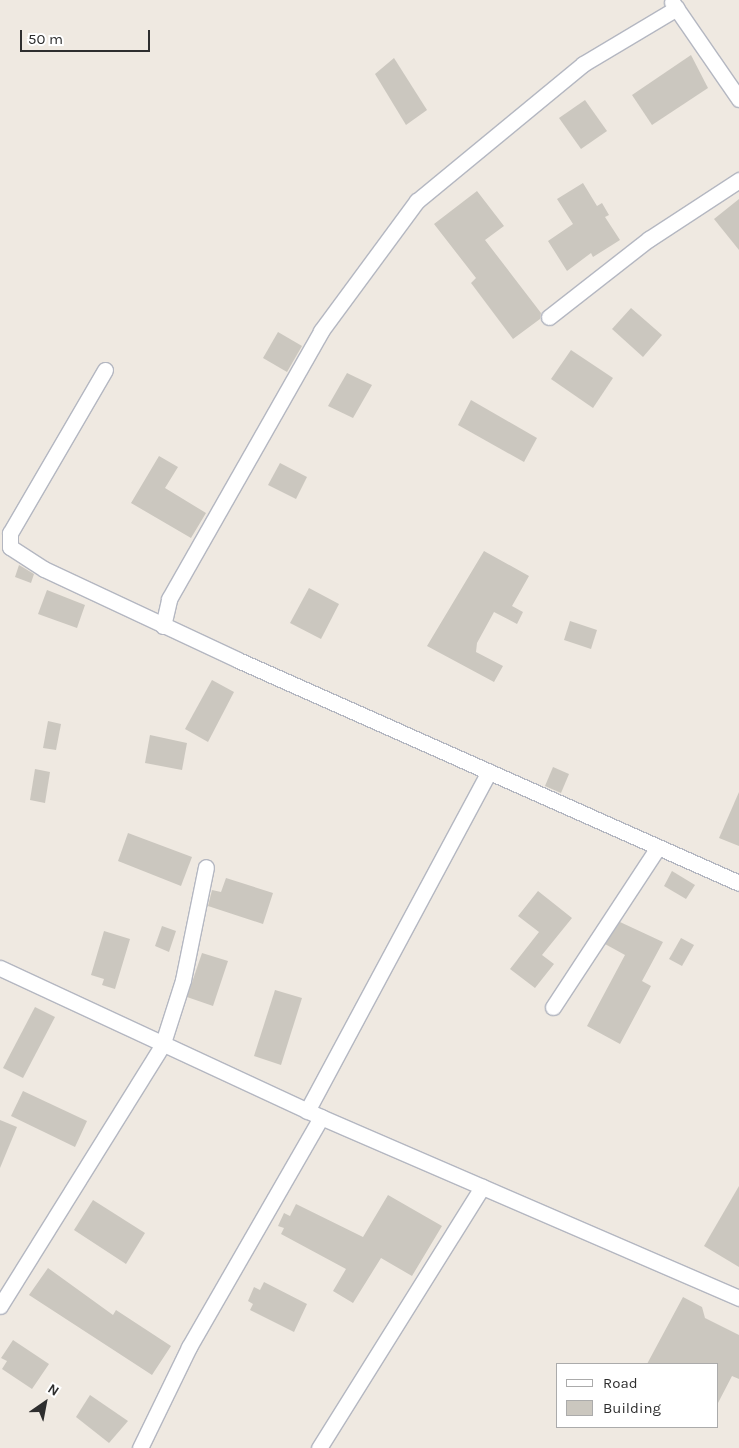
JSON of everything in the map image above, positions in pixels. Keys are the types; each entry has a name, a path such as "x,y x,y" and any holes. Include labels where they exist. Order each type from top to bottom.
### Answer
{"street":[{"path":"163,626 168,599 321,331 417,201 583,64 674,4 739,99"},
{"path":"549,316 649,239 739,180"},
{"path":"105,370 10,533 10,547 44,569 163,626 739,883"},
{"path":"307,1111 489,772"},
{"path":"553,1007 658,847"},
{"path":"0,1306 162,1046 183,980 206,867"},
{"path":"0,968 162,1046 307,1111 739,1298"},
{"path":"140,1448 189,1348 321,1117"},
{"path":"319,1448 482,1187"}],"building":[{"path":"691,55 708,88 652,125 632,95"},
{"path":"394,58 427,110 406,125 375,74"},
{"path":"585,100 607,131 581,149 559,118"},
{"path":"583,183 597,206 602,203 609,215 605,217 620,240 593,257 591,253 567,271 548,241 573,224 557,199"},
{"path":"477,191 504,226 485,240 541,313 540,319 513,339 471,283 476,278 434,224"},
{"path":"739,199 739,250 714,219"},
{"path":"631,308 662,335 643,357 612,329"},
{"path":"278,332 302,346 287,372 263,358"},
{"path":"571,350 613,378 593,408 551,379"},
{"path":"347,373 372,385 353,418 328,406"},
{"path":"471,400 537,438 524,462 458,425"},
{"path":"159,456 178,467 165,488 206,513 191,538 131,503"},
{"path":"280,463 307,477 296,499 268,485"},
{"path":"484,551 529,576 512,606 523,612 517,624 494,612 477,643 476,652 503,666 494,682 427,646"},
{"path":"19,565 34,574 31,583 15,577"},
{"path":"309,588 339,604 321,639 290,623"},
{"path":"47,590 85,605 77,628 38,614"},
{"path":"570,621 597,630 591,649 564,640"},
{"path":"212,680 234,692 208,742 185,729"},
{"path":"48,721 61,724 56,750 43,748"},
{"path":"150,735 187,743 182,770 145,763"},
{"path":"553,767 569,774 561,793 545,786"},
{"path":"35,769 50,772 45,803 30,800"},
{"path":"739,792 739,846 719,838"},
{"path":"128,833 192,857 181,886 118,861"},
{"path":"672,871 695,885 686,899 664,886"},
{"path":"226,878 273,893 263,924 208,906 212,890 221,892"},
{"path":"538,891 572,918 542,955 554,964 535,988 510,969 539,932 518,916"},
{"path":"620,922 663,942 642,981 651,986 620,1044 587,1026 625,955 605,944"},
{"path":"162,926 176,931 169,952 155,946"},
{"path":"104,931 130,939 115,989 102,985 104,979 91,975"},
{"path":"681,938 694,945 682,966 669,959"},
{"path":"202,953 228,961 213,1006 187,997"},
{"path":"275,990 302,998 281,1065 254,1056"},
{"path":"35,1007 55,1017 23,1078 3,1068"},
{"path":"23,1091 87,1121 75,1147 11,1116"},
{"path":"0,1120 17,1127 0,1168"},
{"path":"739,1186 739,1267 704,1246"},
{"path":"388,1195 442,1226 412,1276 381,1258 353,1303 333,1291 346,1269 281,1234 284,1228 278,1226 284,1213 290,1216 296,1204 363,1237"},
{"path":"93,1200 145,1233 126,1264 74,1230"},
{"path":"48,1268 113,1315 116,1310 171,1346 152,1375 29,1295"},
{"path":"264,1282 307,1304 294,1332 250,1310 253,1304 248,1301 254,1287 260,1290"},
{"path":"683,1297 702,1307 705,1318 739,1335 739,1379 732,1376 719,1401 719,1363 648,1363"},
{"path":"13,1340 49,1364 32,1389 2,1369 7,1361 1,1358"},
{"path":"90,1395 128,1421 109,1443 76,1417"}]}
